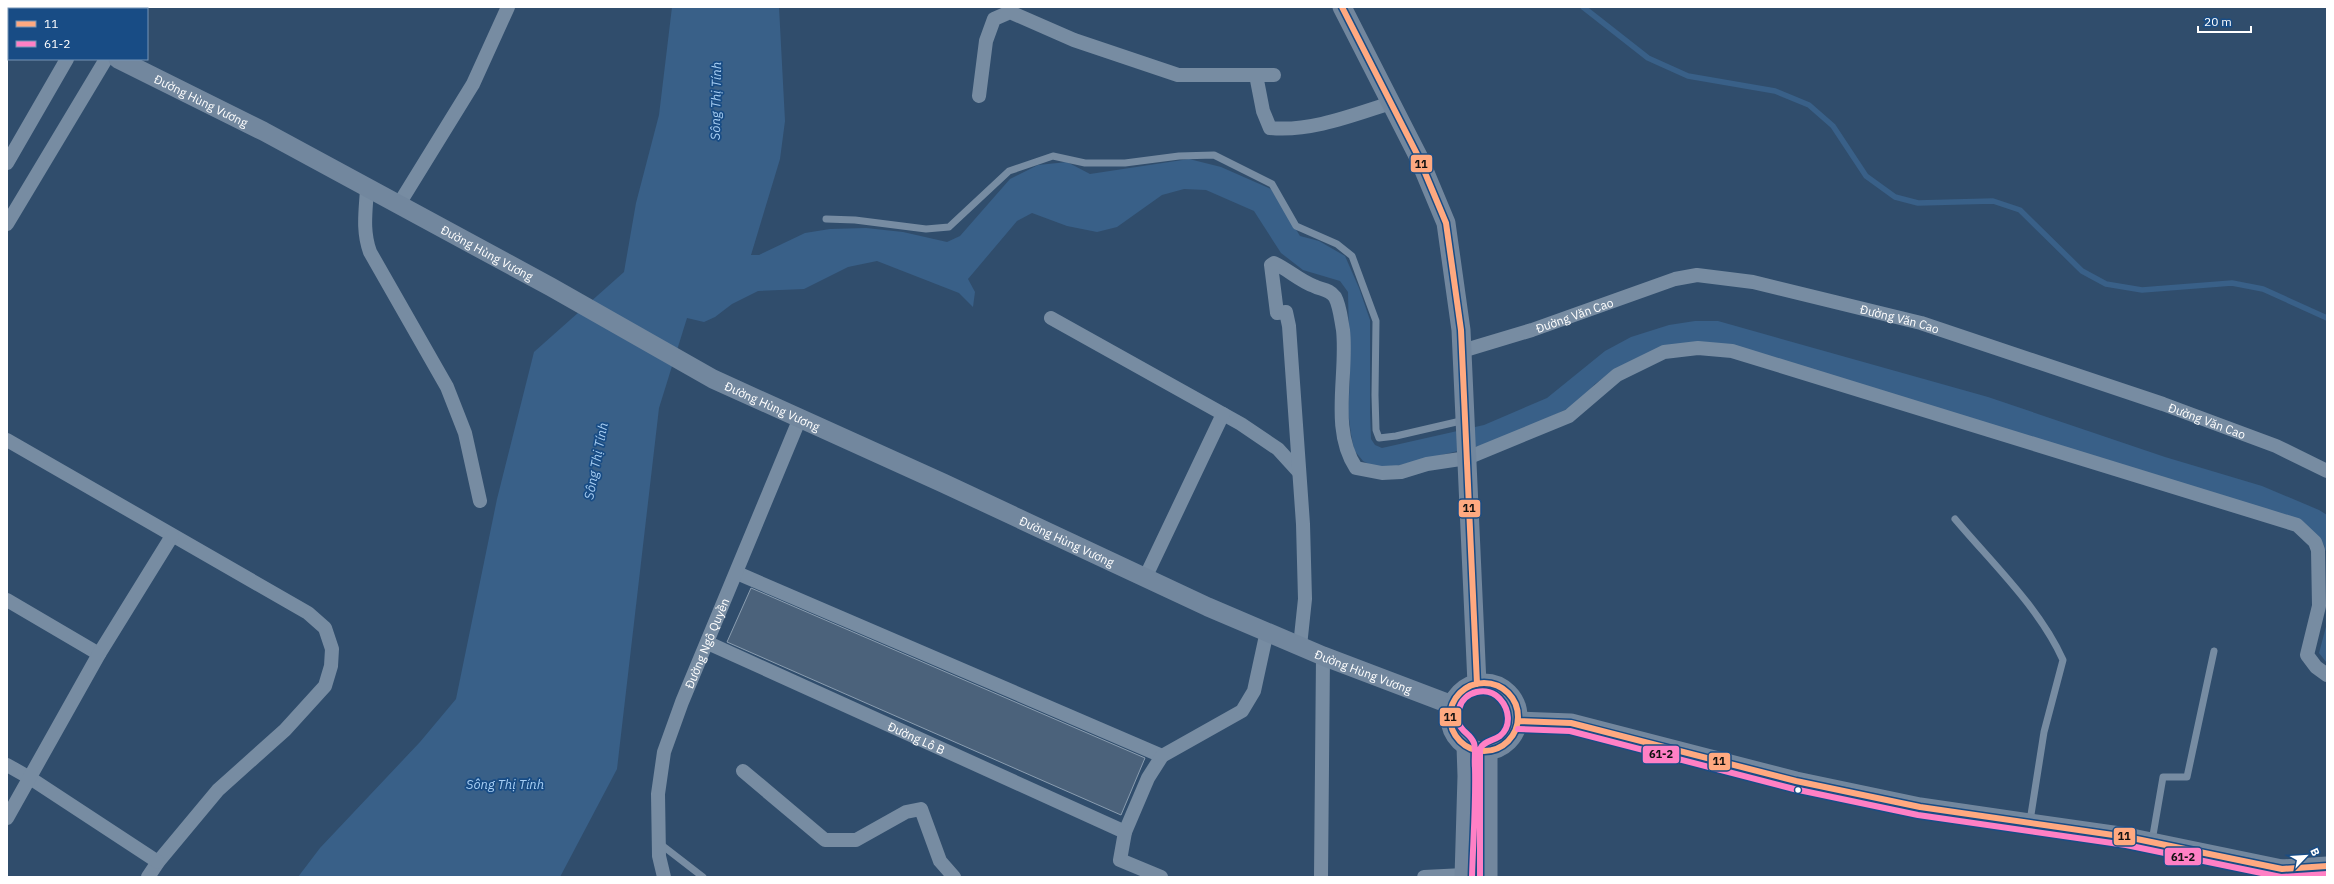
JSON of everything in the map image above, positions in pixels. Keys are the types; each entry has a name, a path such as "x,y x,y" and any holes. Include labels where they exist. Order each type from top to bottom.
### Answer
{"main road":[{"path":"1342,7 1418,156 1446,223 1462,351 1477,684"},
{"name":"Đường Hùng Vương","path":"120,60 263,131 399,204 551,287 713,380 800,418 1145,578 1323,656 1452,705"},
{"path":"1488,683 1507,692 1513,700 1518,721 1514,732 1508,741 1499,748 1488,751 1476,751 1466,746 1457,739 1451,728 1450,716 1452,705 1458,695 1466,688 1477,684 1488,683"},
{"path":"1518,721 1571,722 1796,781 1920,807 2152,842 2290,874 2326,866"},
{"path":"1464,876 1466,746"},
{"path":"1488,751 1488,877"},
{"path":"1466,799 1488,801"}],"street":[{"path":"399,204 473,84 508,7"},
{"path":"979,96 986,41 994,19 1010,12 1074,40 1178,75 1274,74"},
{"path":"7,163 66,60"},
{"path":"7,224 105,60"},
{"path":"1256,75 1263,111 1270,128 1285,130 1329,123 1392,103"},
{"path":"367,188 364,230 366,241 370,252 447,387 464,433 480,501"},
{"path":"1300,646 1305,599 1299,472 1289,326 1286,312 1277,313 1271,265 1274,264 1315,287 1326,288 1334,297 1341,319 1345,350 1342,390 1343,438 1350,458 1356,468 1382,473 1401,472 1427,464 1467,456 1569,416 1617,375 1664,352 1698,348 1732,351 2297,525 2315,542 2318,550 2319,606 2307,655 2316,667 2327,675"},
{"name":"Đường Văn Cao","path":"1462,351 1532,330 1675,279 1697,275 1719,277 1753,282 1921,323 2162,404 2276,446 2327,471"},
{"path":"1051,318 1223,414 1278,449 1299,472"},
{"path":"1145,578 1223,414"},
{"name":"Đường Ngô Quyền","path":"664,877 659,843 658,794 664,752 682,702 708,644 800,418"},
{"path":"7,440 172,536 308,612 325,628 332,649 332,666 325,686 309,706 218,790 158,862 148,877"},
{"path":"7,818 98,654 172,536"},
{"path":"737,573 1162,756"},
{"path":"7,600 98,654"},
{"path":"1161,877 1120,860 1125,832 1148,778 1162,756 1242,711 1254,691 1267,631"},
{"name":"Đường Lô B","path":"708,644 1125,832"},
{"path":"1321,877 1323,656"},
{"path":"7,765 30,778 158,862"},
{"path":"743,771 825,840 856,840 906,812 921,809 940,861 954,877"},
{"path":"1424,877 1464,876"}],"lane":[{"path":"826,219 855,220 926,229 949,227 1008,170 1053,156 1085,163 1125,163 1179,156 1214,155 1272,184 1296,226 1337,244 1352,256 1376,321 1375,402 1376,430 1380,438 1466,423"},
{"path":"1955,519 2020,595 2057,646 2063,660 2044,732 2030,823"},
{"path":"2152,842 2163,777 2187,777 2214,651"},
{"path":"659,843 703,877"}],"water":[{"name":"Sông Thị Tính","path":"672,7 779,7 785,121 780,159 751,255 759,255 805,233 830,229 866,228 903,232 947,242 960,236 1010,179 1038,165 1067,162 1090,174 1189,159 1221,167 1271,189 1300,236 1319,241 1345,256 1359,288 1370,320 1371,439 1375,445 1382,448 1484,425 1547,398 1605,351 1631,337 1669,325 1695,321 1718,321 1988,397 2165,457 2262,486 2319,510 2327,515 2327,555 2324,545 2313,533 1709,345 1616,369 1595,384 1576,405 1495,442 1392,467 1374,467 1363,461 1354,450 1351,434 1348,410 1350,381 1348,292 1340,281 1303,270 1281,253 1254,211 1206,190 1184,189 1162,195 1117,227 1097,232 1067,226 1032,213 1017,221 968,279 975,292 973,307 959,293 877,261 848,267 804,289 758,291 732,304 715,317 704,322 687,318 659,408 617,769 560,877 298,877 320,848 420,742 456,699 497,499 534,352 624,272 636,203 659,115"},
{"path":"2327,623 2327,663 2319,653"}],"building":[{"path":"751,588 1145,758 1121,815 727,642"}],"waterway":[{"path":"1583,7 1648,58 1688,76 1775,91 1809,105 1833,126 1866,176 1895,197 1918,203 1993,201 2020,210 2082,271 2106,284 2142,290 2232,283 2263,289 2327,318"}],"transit line":[{"name":"11","path":"1342,7 1418,156 1446,223 1461,330 1477,684"},
{"name":"11","path":"1484,683 1497,686 1508,693 1515,704 1518,717 1515,730 1508,741 1497,748 1484,751 1471,748 1460,741 1453,730 1450,717 1453,704 1460,693 1471,686 1484,683"},
{"name":"61-2","path":"1472,877 1475,749 1472,739 1460,726 1458,717 1461,703 1465,698 1476,692 1483,691 1489,692 1500,699 1507,712 1508,723 1504,732 1500,736 1483,744 1480,749 1480,877"},
{"name":"11","path":"1518,721 1571,723 1796,781 1920,807 2127,837 2282,869 2327,866"},
{"name":"61-2","path":"1518,729 1570,731 1794,789 1918,815 2126,845 2281,877 2327,874"}]}
